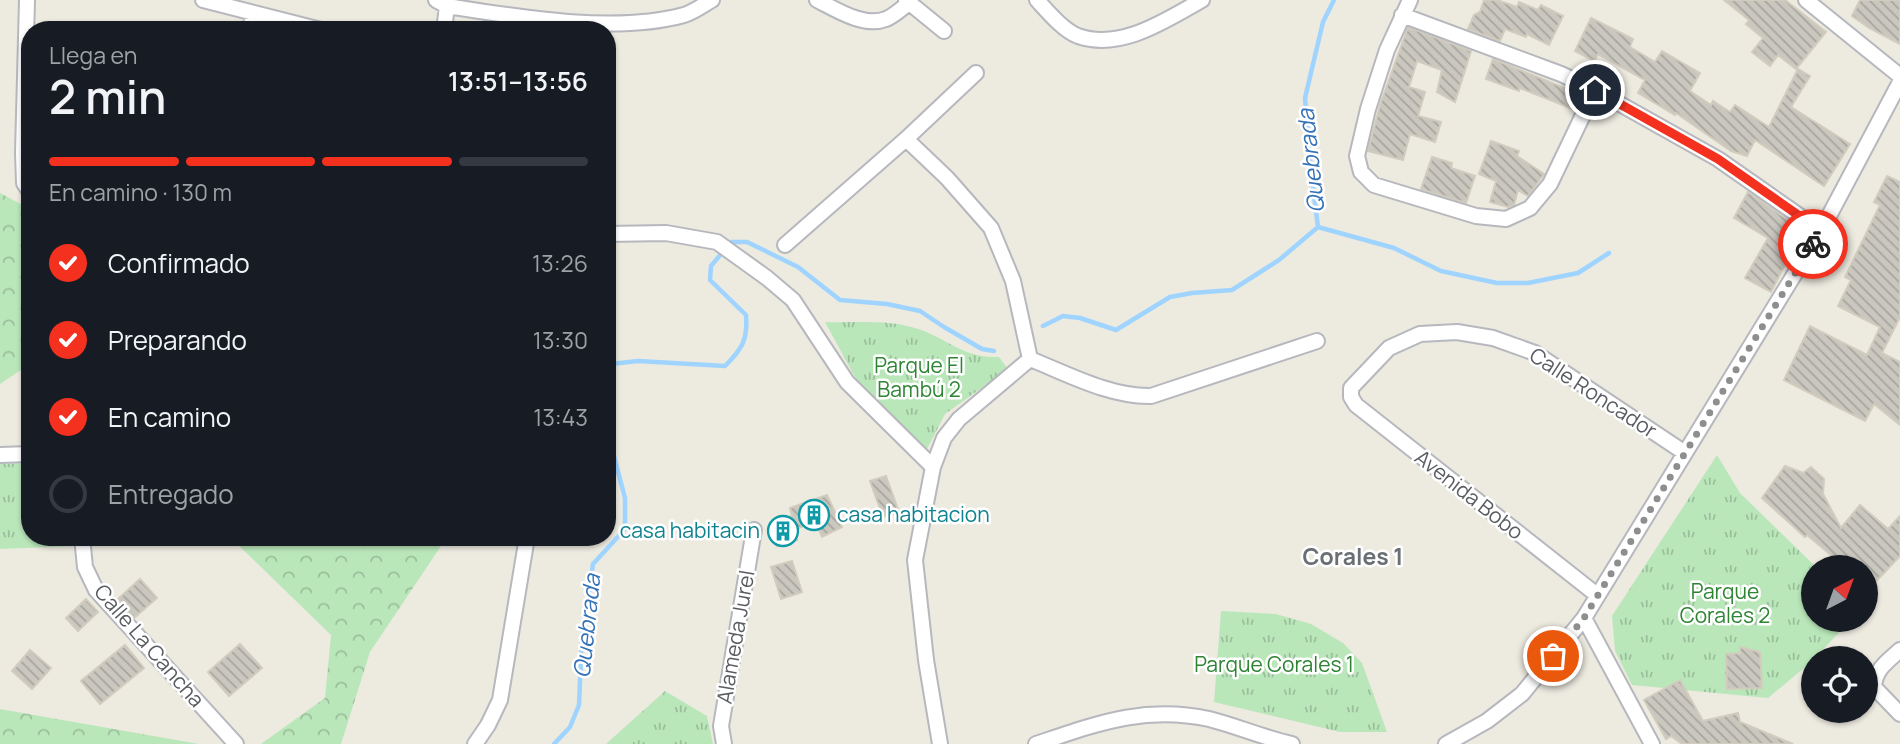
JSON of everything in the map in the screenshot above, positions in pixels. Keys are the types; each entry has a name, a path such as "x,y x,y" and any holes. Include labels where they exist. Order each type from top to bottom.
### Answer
{"street":[{"path":"26,21 27,0"},
{"path":"203,0 284,21"},
{"path":"616,24 636,24 686,15 712,0"},
{"path":"817,0 851,17 867,21 885,20 908,1 944,31"},
{"path":"1037,0 1076,35 1099,40 1119,39 1157,24 1202,0"},
{"path":"1410,0 1387,50 1375,85 1357,156 1361,172 1374,185 1476,216 1506,219 1530,208 1550,184 1595,90"},
{"path":"1806,0 1900,76"},
{"path":"443,21 441,3 512,21"},
{"path":"252,21 255,14"},
{"path":"1402,15 1561,74 1595,90 1718,159 1821,231"},
{"path":"785,245 906,139 976,73"},
{"path":"1446,744 1487,721 1522,694 1584,618 1821,231 1900,82"},
{"path":"906,139 947,178 991,228 1013,281 1030,359"},
{"path":"616,234 666,233 717,242 767,278 793,300 846,382 933,467"},
{"name":"Calle Roncador","path":"1351,388 1388,348 1420,334 1457,332 1493,338 1535,353 1685,453"},
{"path":"1030,359 1132,396 1151,396 1317,341"},
{"path":"940,744 926,660 915,560 933,467 944,438 959,419 1030,359"},
{"name":"Avenida Bobo","path":"1351,388 1351,397 1356,405 1597,596"},
{"path":"0,455 21,454"},
{"name":"Alameda Jurel","path":"724,744 721,726 754,530"},
{"name":"Calle La Cancha","path":"83,546 85,567 96,590 236,744"},
{"path":"475,744 500,700 526,546"},
{"path":"1584,618 1652,744"},
{"path":"1900,650 1879,669 1874,687 1900,714"},
{"path":"1036,744 1111,719 1156,713 1208,719 1292,744"}],"green space":[{"path":"0,193 21,204 21,370 0,384"},
{"name":"Parque El Bambú 2","path":"825,322 877,322 920,329 973,354 999,357 1008,369 945,414 926,451 856,379"},
{"name":"Parque Corales 2","path":"1717,455 1740,493 1804,555 1801,555 1801,632 1840,632 1826,646 1801,646 1801,670 1768,698 1632,685 1615,651 1612,616"},
{"path":"21,463 21,546 73,546 0,549 0,464"},
{"path":"239,546 441,546 370,652 341,744 261,744 325,698 331,635"},
{"name":"Parque Corales 1","path":"1221,611 1276,614 1311,624 1343,643 1362,663 1387,732 1340,732 1214,702"},
{"path":"665,691 707,716 713,744 606,744"},
{"path":"0,709 199,744 0,744"}],"building":[{"path":"1484,0 1497,0 1517,7 1519,2 1538,10 1541,5 1563,16 1549,45 1527,34 1526,37 1505,29 1500,41 1468,29 1474,15 1480,12"},
{"path":"1724,0 1785,0 1826,32 1796,69 1778,55 1770,66 1752,52 1763,38 1746,24 1749,20"},
{"path":"1860,0 1900,0 1900,44 1852,16"},
{"path":"1591,18 1633,39 1630,47 1655,62 1662,51 1700,73 1690,91 1711,105 1713,101 1730,112 1735,105 1769,127 1798,69 1810,76 1791,107 1850,144 1824,186 1755,140 1747,156 1731,151 1676,113 1675,115 1638,93 1645,80 1598,54 1594,61 1575,51"},
{"path":"1408,27 1471,51 1455,102 1437,92 1442,70 1417,61 1409,87 1425,92 1418,116 1441,122 1435,142 1410,134 1403,160 1368,151 1380,105"},
{"path":"1493,59 1582,95 1575,110 1520,88 1519,91 1486,79"},
{"path":"1491,141 1519,151 1517,156 1544,174 1528,196 1518,190 1514,205 1508,207 1490,202 1496,181 1479,174"},
{"path":"1432,157 1452,163 1451,168 1475,176 1466,203 1421,189"},
{"path":"1887,176 1900,182 1900,317 1882,353 1900,362 1900,425 1874,404 1865,421 1784,380 1810,326 1867,355 1880,327 1838,306 1851,280 1845,277 1880,205 1874,202"},
{"path":"1748,192 1803,230 1771,292 1745,278 1768,238 1734,218"},
{"path":"1785,466 1803,473 1811,467 1824,479 1823,494 1841,528 1860,505 1888,529 1900,516 1900,556 1878,579 1878,555 1831,555 1807,535 1805,537 1762,498"},
{"path":"886,476 899,512 883,517 870,481"},
{"name":"casa habitacion","path":"827,495 842,527 822,537 815,521 794,530 797,540 777,546 770,523 792,516 790,508"},
{"name":"casa habitacion","path":"792,561 802,592 781,599 771,567"},
{"path":"140,579 157,598 134,618 118,599"},
{"path":"86,599 98,612 78,631 66,618"},
{"path":"240,644 262,668 229,696 208,672"},
{"path":"125,645 144,668 100,704 81,681"},
{"path":"1740,647 1760,652 1762,688 1727,689 1726,654 1740,653"},
{"path":"30,650 51,668 32,689 12,671"},
{"path":"1680,680 1703,721 1738,713 1740,722 1793,744 1682,744 1671,736 1666,739 1644,700"}],"waterway":[{"name":"Quebrada","path":"1318,227 1305,98 1323,22 1334,0"},
{"path":"1318,227 1394,248 1441,271 1497,283 1528,283 1578,273 1609,253"},
{"name":"Quebrada","path":"1043,326 1063,316 1080,318 1116,330 1170,297 1232,290 1279,260 1318,227"},
{"name":"Quebrada","path":"616,363 638,361 725,366 743,344 746,331 746,315 710,280 711,266 731,242 747,242 798,267 840,300 887,304 920,311 982,349 994,351"},
{"name":"Quebrada","path":"616,464 625,498 625,529 616,539"},
{"name":"Quebrada","path":"554,744 570,727 579,705 582,635 593,564 609,546"}],"way so far":[{"path":"1553,656 1584,618 1813,244"}],"place":[{"name":"casa habitacion","path":"814,515"},
{"name":"casa habitacin","path":"783,531"}],"district":[{"name":"Corales 1","path":"1353,557"}],"route":[{"path":"1595,90 1718,159 1821,231 1813,244"}]}
